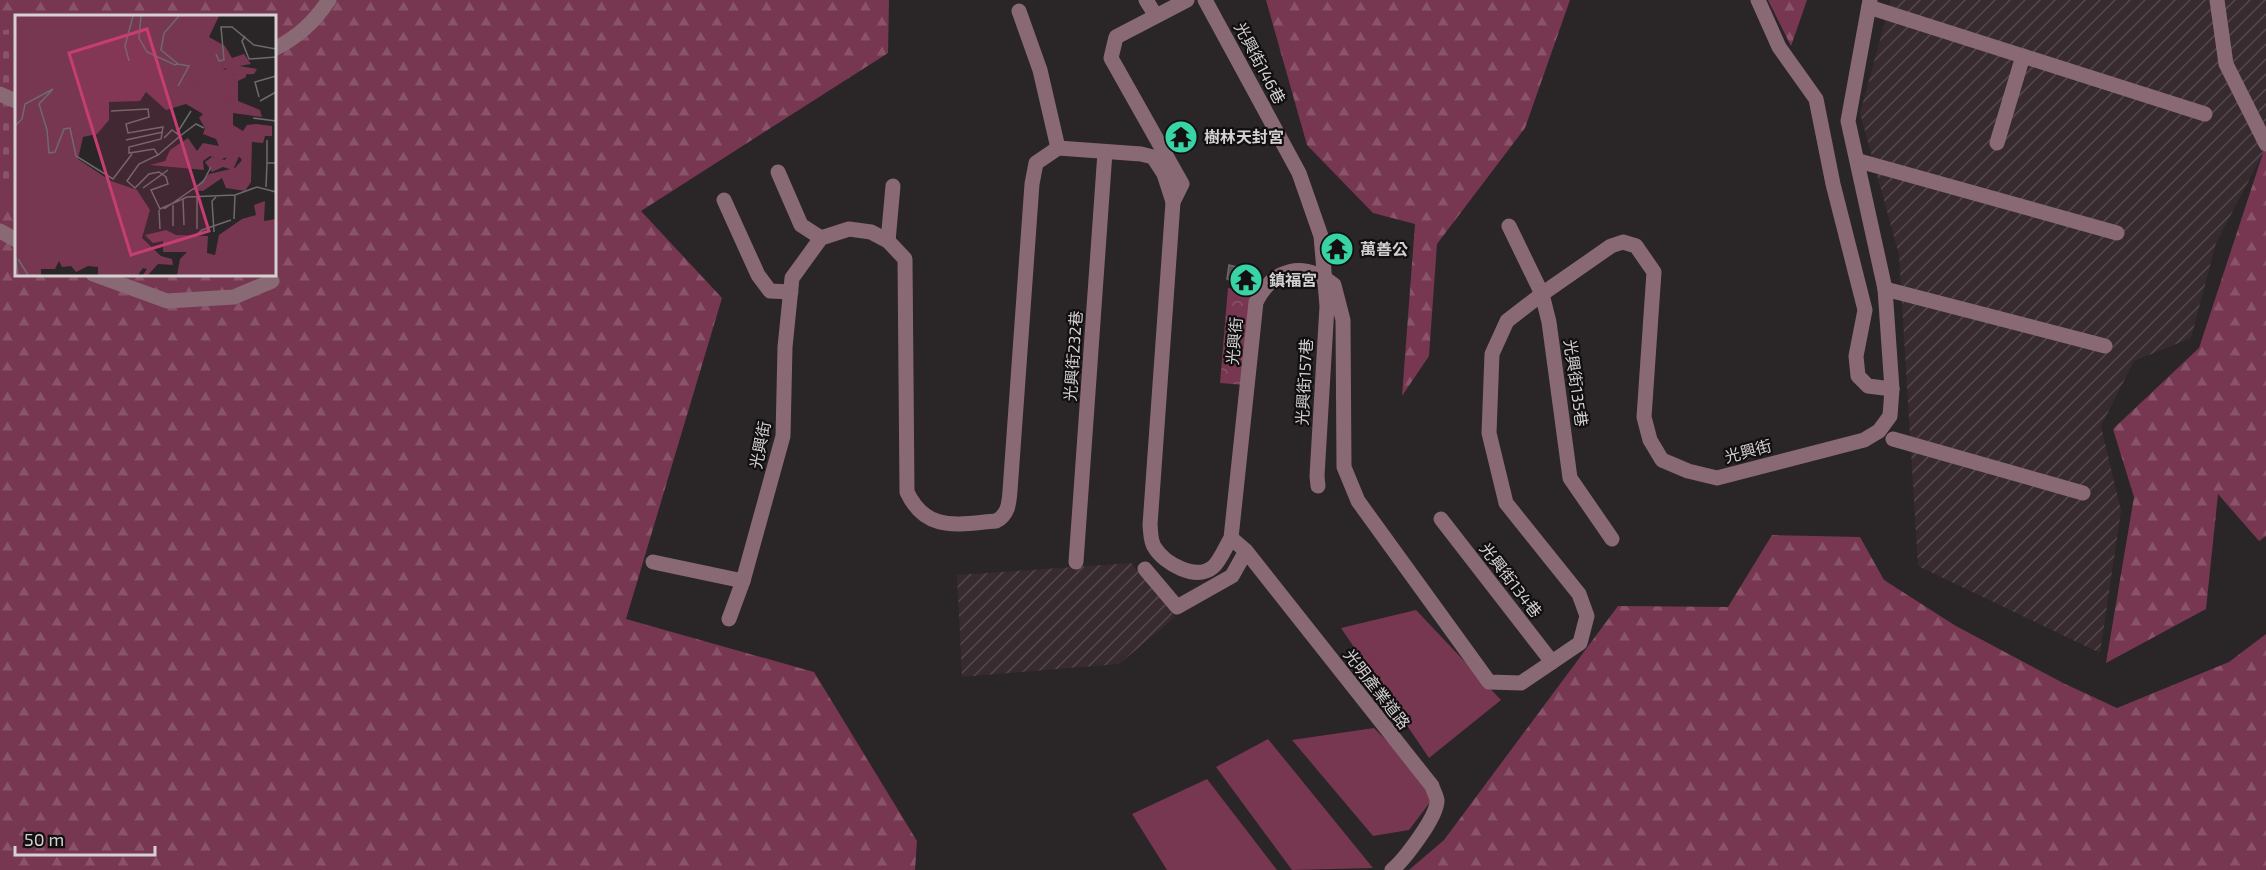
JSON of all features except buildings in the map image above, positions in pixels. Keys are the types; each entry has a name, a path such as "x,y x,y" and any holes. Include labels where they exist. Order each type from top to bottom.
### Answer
{"street":[{"path":"276,49 291,41 313,22 329,0"},
{"path":"1146,0 1156,16"},
{"path":"1173,202 1182,184 1110,58 1116,37 1187,0"},
{"name":"光興街146巷","path":"1205,0 1299,173 1321,236 1326,279"},
{"path":"1758,0 1779,47 1816,99 1833,184 1865,310 1856,356 1858,376 1868,386 1892,389"},
{"path":"2217,0 2226,64 2266,144"},
{"path":"1869,4 2022,56 2205,114"},
{"name":"光興街","path":"1058,148 1153,157 1164,174 1173,202 1151,540 1156,550 1184,570 1202,572 1214,566 1231,538 1256,302 1265,286 1279,274 1304,271 1326,279 1334,285 1343,320 1344,467 1358,501 1489,682 1521,683 1580,643 1587,616 1579,594 1506,503 1489,434 1492,354 1507,321 1542,294 1611,246 1623,242 1636,246 1654,272 1644,417 1650,440 1662,460 1688,471 1717,478 1864,440 1879,431 1890,417 1892,389 1885,289 1859,161 1848,121 1869,4"},
{"path":"778,171 801,225 821,238 849,229 872,232 888,241 905,259 907,492 915,508 925,517 939,522 996,522 1003,518 1008,508 1010,491 1032,184 1036,163 1058,148 1040,70 1019,11"},
{"path":"1997,143 2022,56"},
{"path":"0,94 15,101"},
{"name":"光興街232巷","path":"1076,562 1105,152"},
{"path":"1859,161 2117,233"},
{"path":"888,241 893,186"},
{"path":"724,200 758,275 770,291 791,292"},
{"name":"光興街135巷","path":"1509,226 1542,294 1549,322 1570,478 1612,539"},
{"path":"0,231 15,239"},
{"name":"光興街","path":"729,619 744,581 783,436 785,347 792,278 821,238"},
{"path":"98,276 167,301 234,297 272,281"},
{"name":"光興街157巷","path":"1318,486 1326,279"},
{"path":"1885,289 2105,346"},
{"path":"1893,439 2083,494"},
{"name":"光興街134巷","path":"1441,519 1552,662"},
{"name":"光明產業道路","path":"1231,538 1246,551 1432,786 1437,801 1432,818 1400,864 1392,870"},
{"path":"1145,569 1177,607 1232,576 1246,551"},
{"path":"653,562 744,581"}],"shaded area":[{"path":"1891,0 2266,0 2266,148 2216,243 2191,338 2134,361 2101,426 2121,511 2100,653 1918,566 1899,255 1860,113"},
{"path":"1131,563 1175,617 1119,664 962,677 957,575"}],"green space":[{"path":"0,0 889,0 888,53 641,211 722,298 626,619 814,672 917,841 915,870 0,870"},
{"path":"1266,0 1570,0 1525,128 1437,244 1429,356 1402,396 1415,224 1373,213 1307,145"},
{"path":"1768,0 1807,0 1791,46"},
{"path":"15,28 15,193 0,191 0,31"},
{"path":"2266,144 2266,536 2259,541 2218,494 2206,609 2106,663 2134,497 2113,429 2199,348"},
{"path":"1228,288 1250,293 1244,385 1220,383"},
{"path":"1772,535 1860,537 1884,580 1956,626 2063,683 2117,708 2229,662 2266,634 2266,870 1409,870 1444,840 1618,606 1728,607"},
{"path":"1416,610 1501,700 1429,758 1341,628"},
{"path":"1374,728 1422,777 1431,801 1409,830 1373,836 1292,740"},
{"path":"1268,739 1373,868 1292,870 1216,767"},
{"path":"1207,779 1277,870 1167,870 1132,814"}],"place":[{"name":"樹林天封宮","path":"1181,137"},
{"name":"萬善公","path":"1337,249"},
{"name":"鎮福宮","path":"1246,280"}]}
